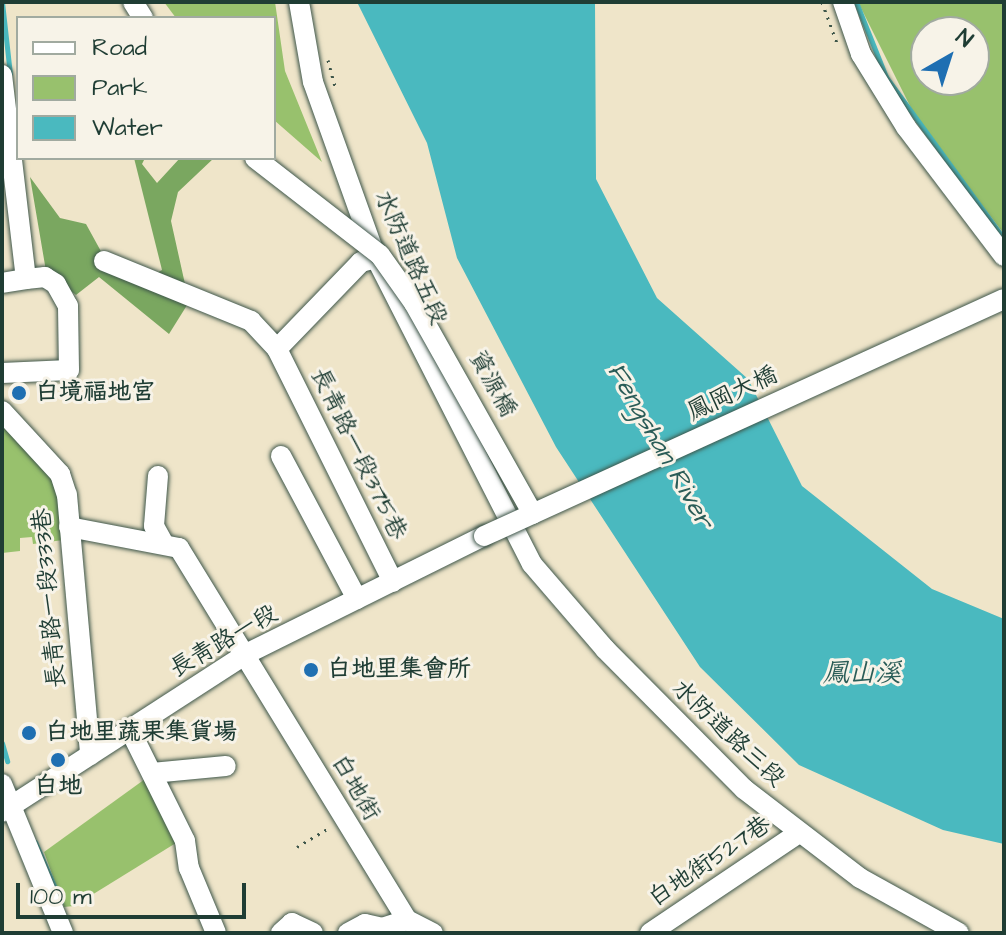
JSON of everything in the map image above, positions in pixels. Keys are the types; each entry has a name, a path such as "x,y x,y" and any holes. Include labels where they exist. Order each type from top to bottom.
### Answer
{"street":[{"name":"水防道路五段","path":"299,2 313,82 376,258 510,521"},
{"path":"843,2 861,54 906,127 1004,256"},
{"path":"2,75 26,279"},
{"name":"資源橋","path":"258,160 380,255 422,316 533,514"},
{"path":"277,349 361,262 376,258"},
{"name":"長青路一段375巷","path":"104,261 251,321 277,349 393,582"},
{"path":"2,283 45,277 56,284 68,306 69,370 2,373"},
{"name":"鳳岡大橋","path":"484,536 1004,299"},
{"name":"長青路一段333巷","path":"2,411 60,474 69,527 90,755"},
{"path":"281,456 357,599"},
{"path":"158,476 154,526 163,542"},
{"name":"水防道路三段","path":"510,521 532,564 605,649 692,739 799,833 860,878 959,933"},
{"path":"69,527 163,542"},
{"name":"長青路一段","path":"5,810 248,653 484,536"},
{"name":"白地街","path":"163,542 179,548 248,653 343,821 407,920"},
{"path":"130,730 185,841 189,868 216,933"},
{"path":"152,773 226,766"},
{"path":"2,784 5,810 44,880 63,933"},
{"name":"白地街527巷","path":"650,933 799,833"},
{"path":"348,933 365,924 382,928 407,920 433,933"},
{"path":"281,933 292,923 313,933"}],"path":[{"path":"297,847 343,821"}],"green space":[{"path":"164,2 275,2 285,71 322,162 276,122 276,16 174,16"},
{"path":"858,2 1004,2 1004,234 916,118"},
{"path":"134,160 144,160 142,164 157,183 178,160 212,160 178,192 171,221 189,302 169,334 99,277 76,295 46,271 30,177 60,218 86,224 103,255 148,278 162,270"},
{"path":"2,423 63,485 71,539 33,544 32,537 20,538 20,551 2,553"},
{"path":"152,774 184,838 74,906 64,907 44,852"}],"water":[{"name":"鳳山溪","path":"357,2 595,2 596,179 657,298 748,379 802,486 932,589 1004,619 1004,844 943,830 799,765 700,667 556,447 457,258 427,143"}],"waterway":[{"path":"2,2 10,74"},
{"path":"856,2 886,77 1004,239"},
{"path":"2,743 7,761"},
{"path":"35,842 61,902"}],"place":[{"name":"白境福地宮","path":"19,393"},
{"name":"白地里集會所","path":"311,670"},
{"name":"白地里蔬果集貨場","path":"29,733"},
{"name":"白地","path":"58,760"}],"water label":[{"name":"Fengshan River","path":"660,446"}]}
